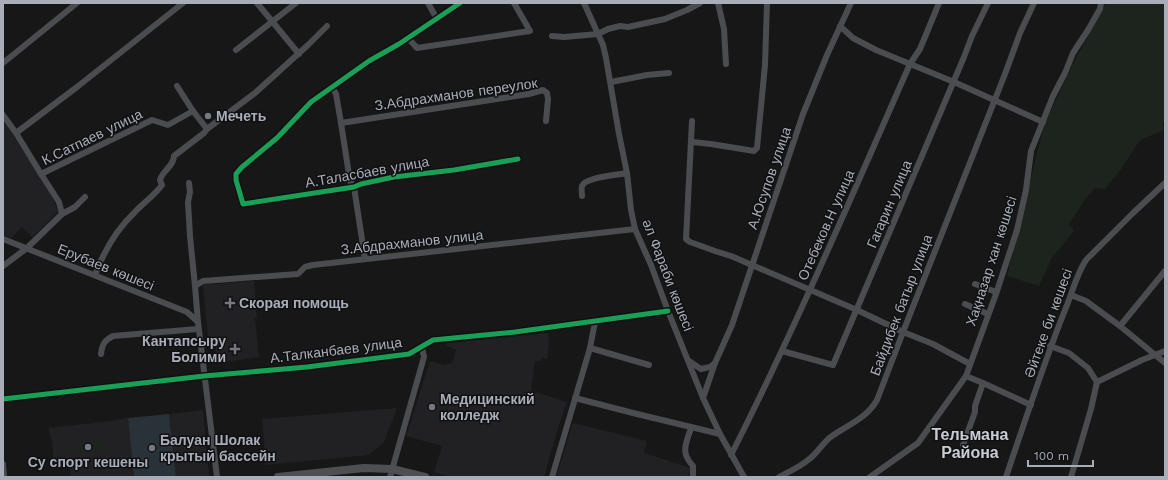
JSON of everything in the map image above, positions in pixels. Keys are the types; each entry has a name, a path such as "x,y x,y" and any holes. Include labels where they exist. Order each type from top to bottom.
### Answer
{"main road":[{"path":"278,477 364,468 425,477"}],"street":[{"path":"3,63 77,3"},
{"path":"16,133 183,3"},
{"path":"257,3 299,54"},
{"path":"236,50 296,3"},
{"path":"428,3 436,19"},
{"path":"365,259 354,187 350,180 336,94 332,87 369,61 408,38 460,3"},
{"path":"408,38 417,48 530,31 514,3"},
{"name":"әл Фараби көшесі","path":"584,3 603,45 627,173 631,210 635,229 703,398 720,434 744,477"},
{"path":"684,3 687,10"},
{"path":"552,36 564,37 598,34 608,29 620,26 628,27 665,18 687,10 700,3"},
{"path":"718,3 724,29 726,64"},
{"path":"692,142 754,151 757,148 765,65 767,3"},
{"name":"А.Юсупов улица","path":"703,398 715,363 732,325 803,114 827,54 850,3"},
{"name":"Отебеков.Н улица","path":"731,455 782,351 910,64 920,49 939,3"},
{"name":"Гагарин улица","path":"782,351 834,365 972,36 988,3"},
{"name":"Байдибек батыр улица","path":"779,477 808,461 831,437 861,418 873,407 877,400 1020,33 1034,3"},
{"name":"Хақназар хан көшесі","path":"870,477 918,443 966,376 1017,230 1026,190 1031,151 1053,96 1073,53 1100,9 1101,3"},
{"path":"95,275 110,242 121,227 162,185 160,180 161,176 174,162 174,156 255,93 299,54 327,26"},
{"path":"840,26 853,38 876,50 954,82 1043,122"},
{"path":"611,82 647,75 669,73"},
{"path":"177,86 207,129"},
{"name":"А.Таласбаев улица","path":"332,87 311,102 277,138 242,167 236,174 236,180 243,204 354,187 361,184 394,177 454,170 518,158"},
{"name":"З.Абдрахманов переулок","path":"341,123 529,94 543,90 548,99 546,121"},
{"name":"К.Сатпаев улица","path":"62,214 59,202 41,174 152,120 168,125 193,111"},
{"path":"3,115 41,174"},
{"path":"692,121 686,239 714,252 731,256 857,310 903,332 933,344 970,364"},
{"path":"582,196 582,186 584,182 627,173"},
{"name":"Әйтеке би көшесі","path":"1006,477 1050,346 1080,269 1086,260 1165,183"},
{"path":"189,184 190,192 188,202 190,236 198,329 217,477"},
{"path":"3,266 27,248 62,214 75,207 85,196"},
{"name":"З.Абдрахманов улица","path":"195,286 203,281 298,274 304,268 313,265 635,229"},
{"name":"Ерубаев көшесі","path":"3,239 187,312 198,322"},
{"path":"1120,326 1165,271"},
{"path":"975,284 996,292"},
{"path":"1071,295 1086,301 1120,326 1165,363"},
{"path":"965,304 988,314"},
{"name":"А.Талканбаев улица","path":"3,399 204,376 307,367 409,354 433,340 515,332 668,311"},
{"path":"552,477 590,348 595,322"},
{"path":"101,354 105,340 113,336 198,329"},
{"path":"1050,346 1069,353 1088,368 1097,382 1091,409 1071,477"},
{"path":"391,473 424,358 422,347"},
{"path":"590,348 649,365"},
{"path":"1097,382 1142,360 1165,351"},
{"path":"688,360 701,369 710,367 715,363"},
{"path":"966,376 1031,405"},
{"path":"963,445 975,412 975,406 983,383"},
{"path":"575,398 720,434"},
{"path":"691,428 685,449 687,459 693,466 693,475"},
{"path":"3,464 4,477"}],"shaded area":[{"path":"1106,3 1165,3 1165,121 1162,124 1164,130 1140,140 1119,172 1105,189 1095,188 1086,198 1069,224 1074,231 1052,258 1039,286 1007,276 1044,125 1074,62"},
{"path":"3,119 53,198 58,212 32,237 22,227 11,238 3,235"},
{"name":"Скорая помощь","path":"254,281 257,318 255,318 259,357 218,363 215,345 209,345 203,285"},
{"path":"548,333 549,345 547,359 542,358 541,361 535,361 531,392 567,402 544,477 450,477 434,472 442,446 406,436 430,361 443,365 452,363 456,350 446,346 447,343"},
{"path":"397,408 384,442 369,455 266,465 262,419"},
{"path":"203,410 209,476 176,477 169,414"},
{"name":"Балуан Шолак крытый бассейн","path":"169,414 176,477 134,477 128,418"},
{"name":"Су спорт кешены","path":"128,418 134,477 71,477 69,463 54,464 52,441 48,428 112,421"},
{"path":"573,423 647,441 644,453 691,468 688,477 556,477"},
{"name":"Су спорт кешены","path":"101,441 102,450 75,453 74,444"}],"cycle path":[{"path":"460,3 399,44 369,61 311,102 277,138 242,167 236,174 236,180 243,204 354,187 361,184 394,177 454,170 518,159"},
{"path":"3,399 204,376 307,367 409,354 433,340 515,332 668,311"}],"place":[{"name":"Мечеть","path":"208,116"},
{"name":"Скорая помощь","path":"230,303"},
{"name":"Кантапсыру Болими","path":"235,349"},
{"name":"Медицинский колледж","path":"432,407"},
{"name":"Су спорт кешены","path":"88,447"},
{"name":"Балуан Шолак крытый бассейн","path":"152,448"}],"district":[{"name":"Тельмана Района","path":"970,443"}]}
